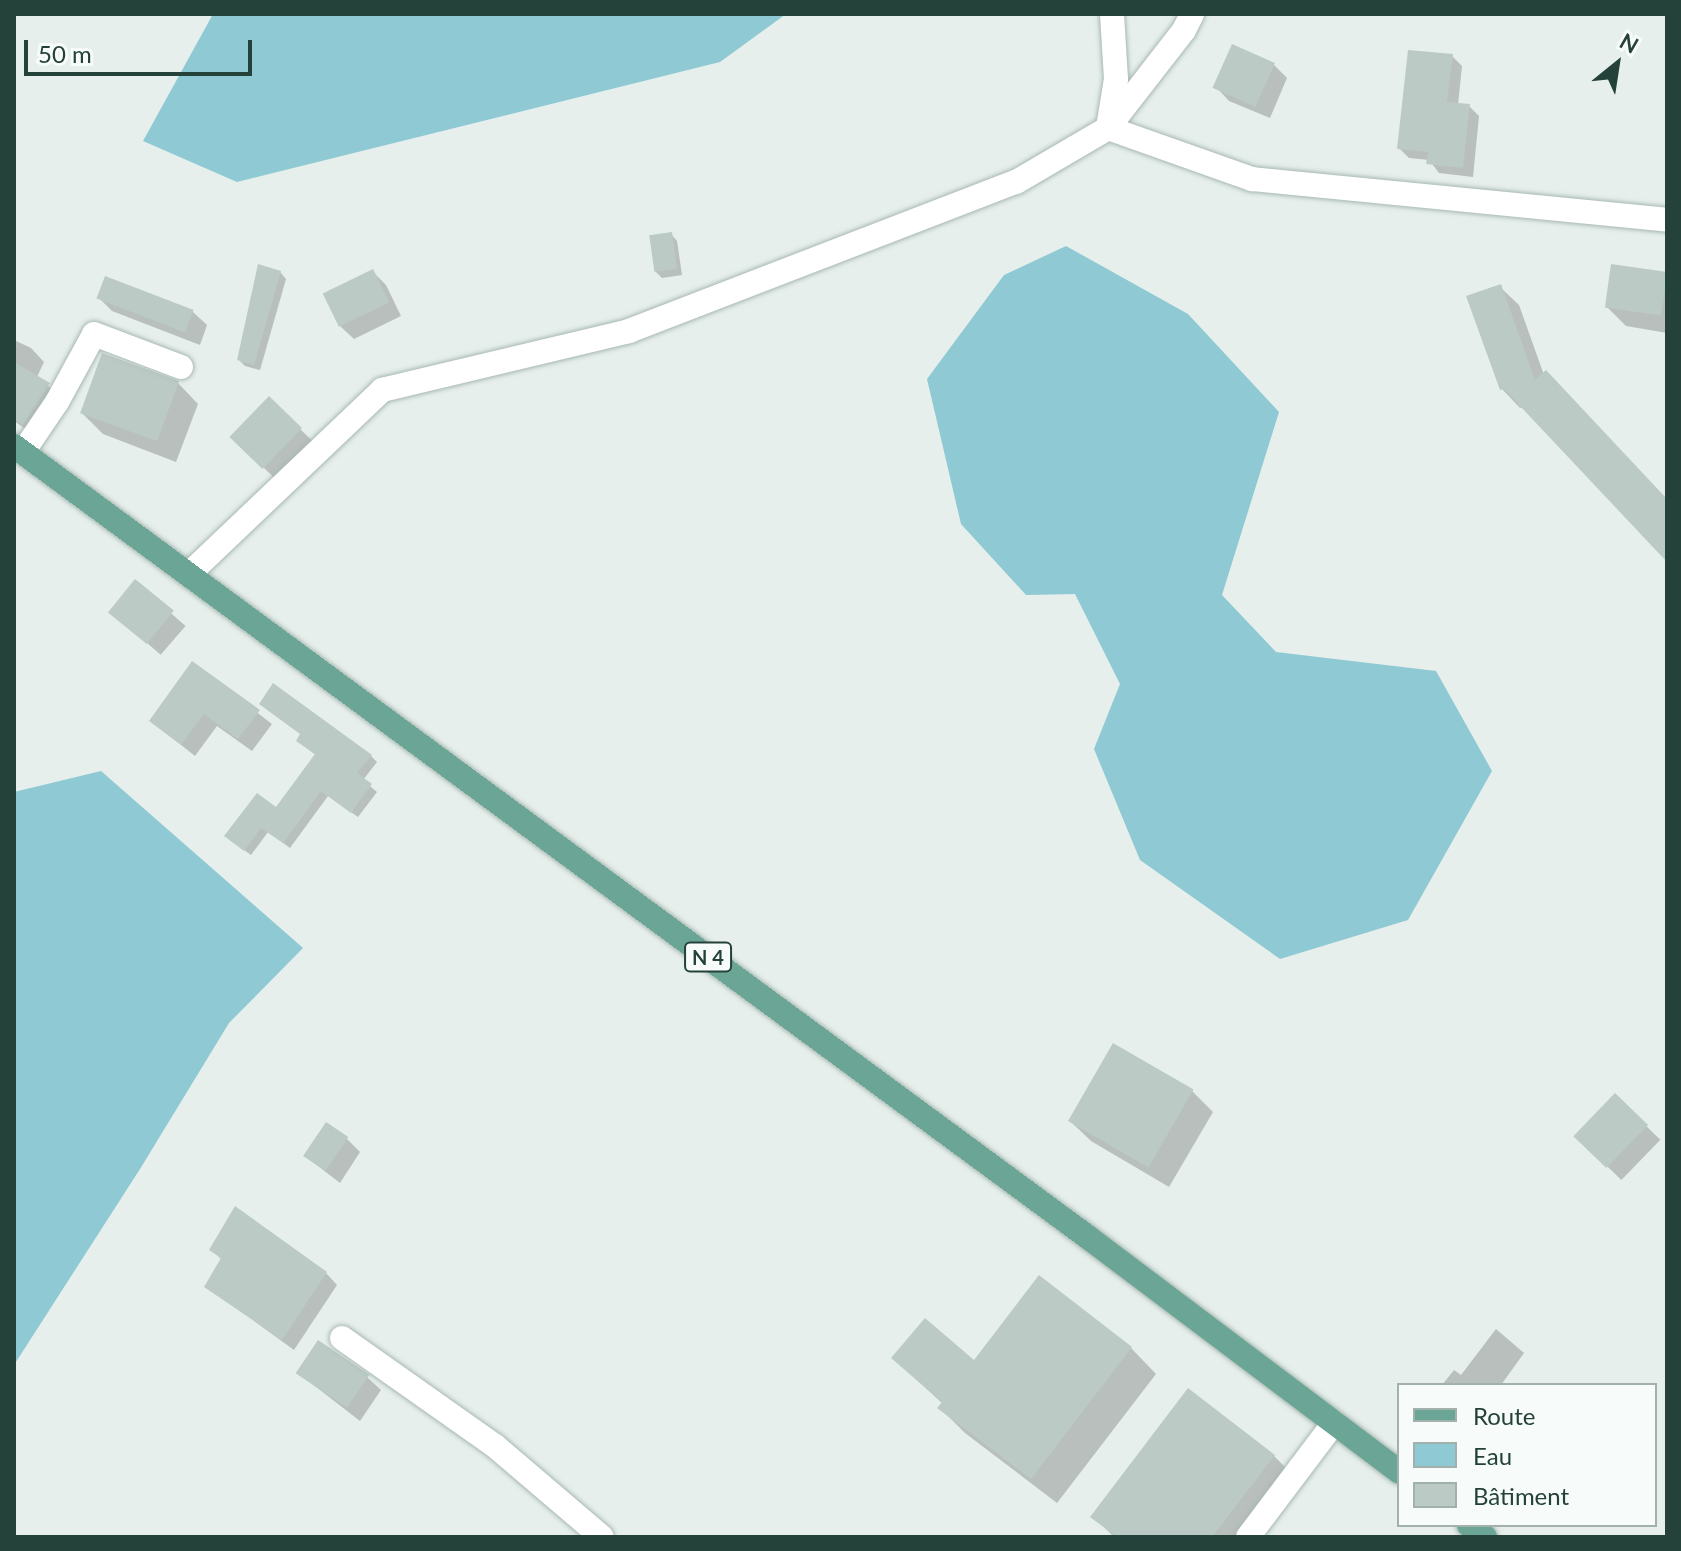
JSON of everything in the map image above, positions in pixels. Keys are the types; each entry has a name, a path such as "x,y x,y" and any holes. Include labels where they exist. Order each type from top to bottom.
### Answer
{"main road":[{"name":"N 4","path":"18,449 1397,1470"}],"street":[{"path":"1108,128 1116,79 1112,14"},
{"path":"189,574 382,390 629,331 1016,182 1108,128 1184,30 1192,14"},
{"path":"1108,128 1252,179 1667,220"},
{"path":"18,449 57,402 94,334 181,367"},
{"path":"342,1338 495,1446 602,1537"},
{"path":"1248,1537 1334,1423"}],"water":[{"path":"213,14 786,14 720,62 237,182 143,141"},
{"path":"1066,246 1188,314 1279,412 1222,595 1276,652 1436,671 1492,771 1408,920 1280,959 1140,860 1094,749 1120,684 1075,594 1026,595 961,524 927,379 1004,275"},
{"path":"101,771 303,948 229,1023 14,1365 14,792"}],"building":[{"path":"1232,44 1275,63 1255,107 1212,88"},
{"path":"1408,50 1453,54 1447,102 1470,104 1463,168 1426,164 1428,152 1397,149"},
{"path":"672,232 677,269 654,272 649,235"},
{"path":"258,264 281,271 254,365 237,360"},
{"path":"1611,264 1667,272 1661,316 1605,308"},
{"path":"373,269 389,302 339,327 323,294"},
{"path":"105,276 194,310 185,332 96,298"},
{"path":"1501,284 1535,380 1546,370 1667,499 1667,562 1504,389 1500,390 1466,296"},
{"path":"102,353 179,381 157,441 80,413"},
{"path":"14,362 50,383 23,425 14,420"},
{"path":"269,396 302,428 262,469 229,437"},
{"path":"135,579 174,610 147,644 108,612"},
{"path":"192,661 260,710 238,739 204,714 181,745 149,721"},
{"path":"273,683 372,755 357,773 372,784 351,813 321,791 283,843 261,828 244,851 224,836 257,793 276,807 315,754 296,741 300,734 259,704"},
{"path":"1113,1043 1194,1090 1149,1167 1068,1121"},
{"path":"1615,1093 1648,1125 1606,1168 1573,1136"},
{"path":"326,1122 348,1137 325,1171 303,1156"},
{"path":"235,1206 327,1272 282,1340 204,1287 221,1258 209,1250"},
{"path":"1039,1275 1132,1347 1031,1479 937,1408 942,1402 891,1358 925,1318 974,1360"},
{"path":"318,1340 369,1375 347,1408 296,1373"},
{"path":"1188,1388 1275,1455 1212,1537 1117,1537 1090,1517"}]}
